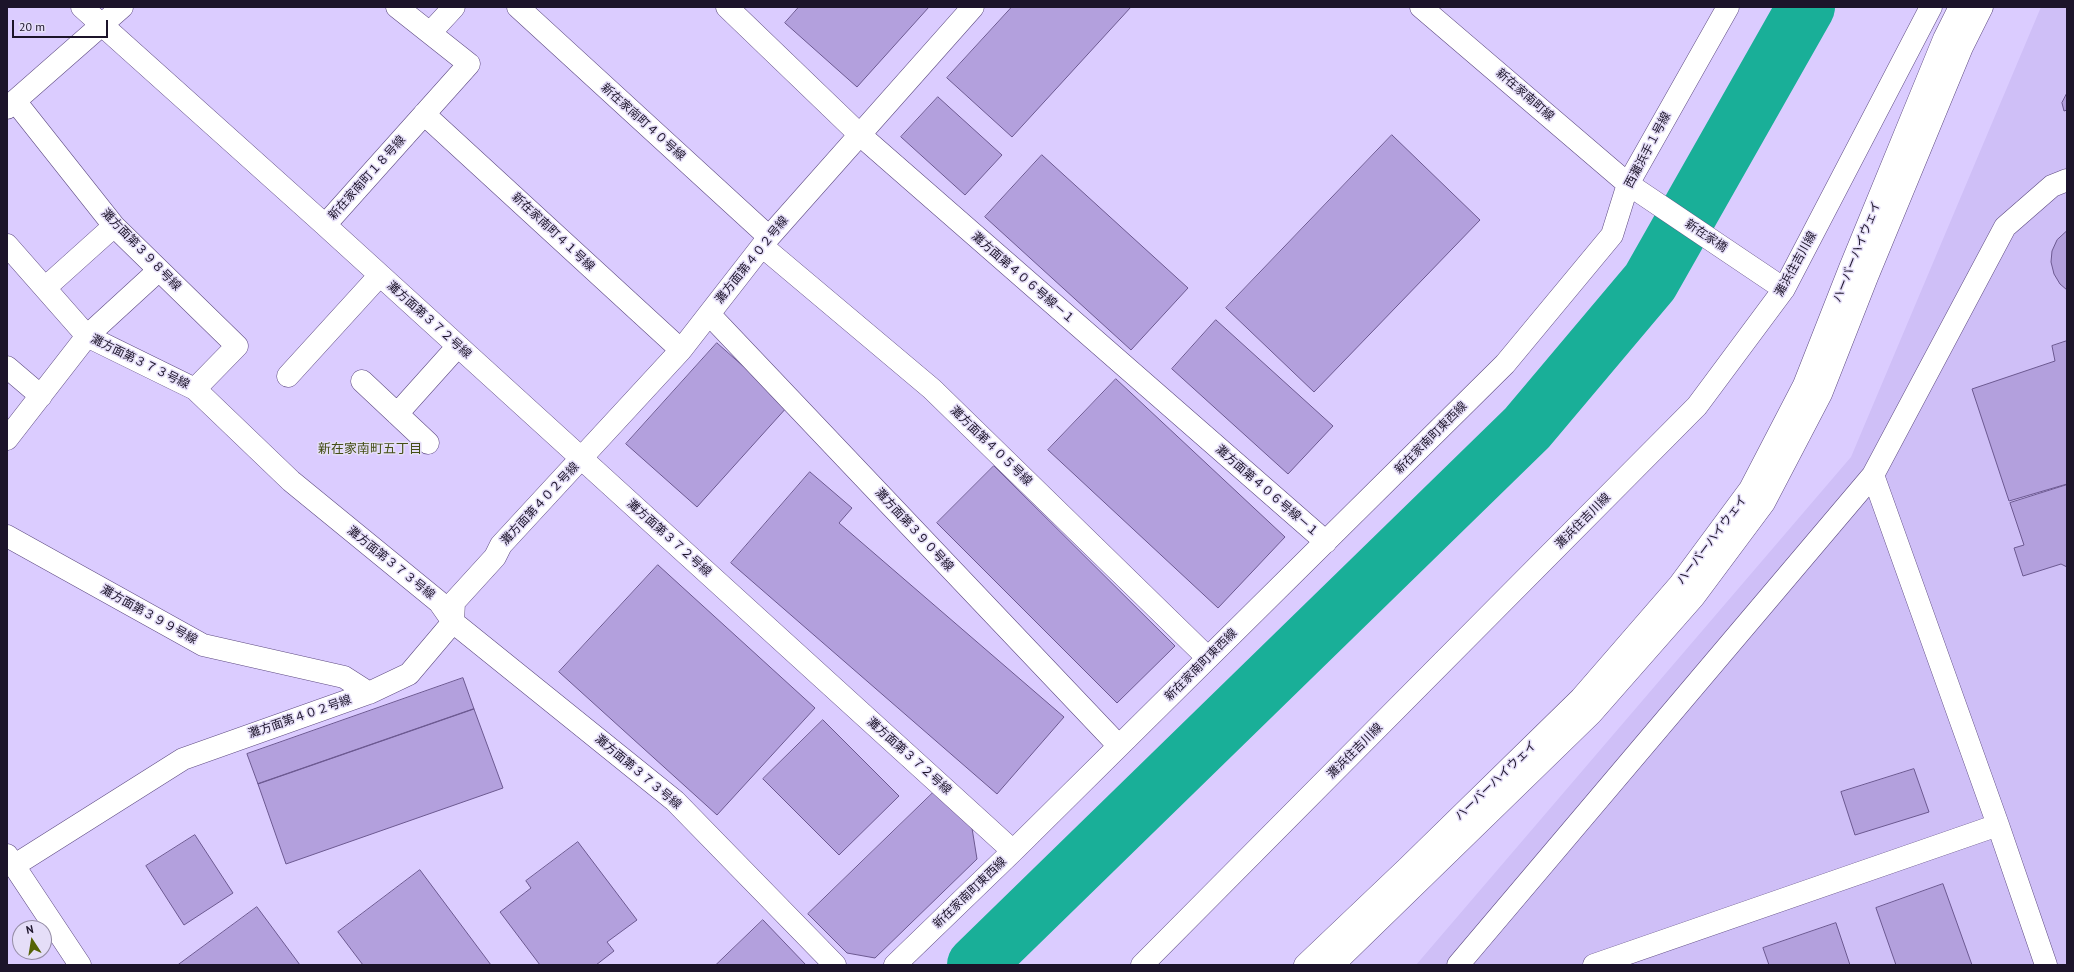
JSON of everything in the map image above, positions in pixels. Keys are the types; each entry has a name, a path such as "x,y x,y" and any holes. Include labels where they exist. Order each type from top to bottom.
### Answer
{"street":[{"name":"新在家南町１８号線","path":"82,7 101,26 325,225 469,64 397,7"},
{"path":"11,105 122,7"},
{"path":"430,33 454,7"},
{"name":"新在家南町４０号線","path":"518,7 765,241"},
{"name":"灘方面第４０６号線－１","path":"727,7 859,134 1326,542"},
{"name":"灘方面第４０２号線","path":"11,860 183,758 368,693 409,674 453,622 454,602 495,557 501,545 681,350 765,241 973,7"},
{"name":"新在家南町線","path":"1421,7 1628,184"},
{"name":"西灘浜手１号線","path":"1505,364 1612,236 1628,184 1728,7"},
{"name":"灘浜住吉川線","path":"1142,965 1697,406 1784,289 1931,7"},
{"name":"ハーバーハイウェイ","path":"1304,965 1407,868 1580,698 1679,585 1750,489 1804,385 1865,231 1944,39 1960,7"},
{"name":"ハーバーハイウェイ","path":"1333,965 1592,713 1694,597 1764,503 1821,394 1867,277 1959,55 1982,7"},
{"name":"灘方面第３９８号線","path":"11,105 114,226 237,346 195,389"},
{"name":"新在家南町４１号線","path":"424,114 681,350"},
{"path":"1458,965 1873,475 2005,227 2052,186 2067,180"},
{"name":"新在家橋","path":"1628,184 1784,289"},
{"name":"灘方面第３７２号線","path":"325,225 1013,851"},
{"path":"45,288 114,226"},
{"name":"灘方面第４０５号線","path":"765,241 932,389 1208,658"},
{"name":"灘方面第３７３号線","path":"7,245 87,336 195,389 291,481 439,602 453,622 675,801 834,965"},
{"path":"7,439 87,336 158,270"},
{"path":"288,376 380,275"},
{"name":"灘方面第３９０号線","path":"709,314 1119,746"},
{"path":"397,414 458,346"},
{"name":"新在家南町東西線","path":"895,965 1013,851 1505,364"},
{"path":"7,367 41,396"},
{"path":"362,380 428,443"},
{"path":"1873,475 1998,825 2046,965"},
{"name":"灘方面第３９９号線","path":"7,536 203,645 344,677 368,693"},
{"path":"1594,965 1998,825"},
{"path":"11,860 80,965"}],"shaded area":[{"path":"2041,7 2067,7 2067,965 1416,965 1851,457"}],"building":[{"path":"799,7 929,7 857,87 785,23"},
{"path":"1012,7 1131,7 1012,137 947,78"},
{"path":"2067,93 2067,110 2064,111 2062,103"},
{"path":"938,97 1002,155 965,195 901,137"},
{"path":"1392,135 1480,220 1314,392 1226,308"},
{"path":"1042,155 1188,288 1131,350 985,217"},
{"path":"2067,231 2067,290 2060,284 2054,274 2051,262 2052,251 2057,240"},
{"path":"1216,320 1333,426 1288,474 1172,369"},
{"path":"2067,341 2067,484 2009,501 1972,389 2055,361 2052,346"},
{"path":"717,343 788,406 697,507 626,444"},
{"path":"1116,379 1285,537 1218,608 1048,450"},
{"path":"994,466 1175,646 1117,703 937,523"},
{"path":"810,472 852,508 839,523 1064,717 997,794 731,563"},
{"path":"2067,485 2067,567 2061,564 2023,576 2014,548 2024,545 2010,503"},
{"path":"658,565 815,708 717,815 559,672"},
{"path":"463,678 474,709 258,784 247,754"},
{"path":"474,709 503,788 286,864 258,784"},
{"path":"823,720 899,796 839,855 763,779"},
{"path":"1914,769 1929,812 1855,835 1841,792"},
{"path":"936,790 971,822 977,859 875,958 847,953 808,914"},
{"path":"195,835 233,893 184,925 146,866"},
{"path":"578,842 637,920 607,942 614,951 596,965 540,965 500,912 531,888 526,881"},
{"path":"420,870 491,965 363,965 338,932"},
{"path":"1943,884 1972,965 1896,965 1876,908"},
{"path":"257,907 300,965 178,965"},
{"path":"763,920 806,965 716,965"},
{"path":"1836,923 1850,965 1769,965 1763,948"}],"waterway":[{"path":"976,965 1527,428 1650,282 1806,7"}],"district":[{"name":"新在家南町五丁目","path":"370,449"}]}
